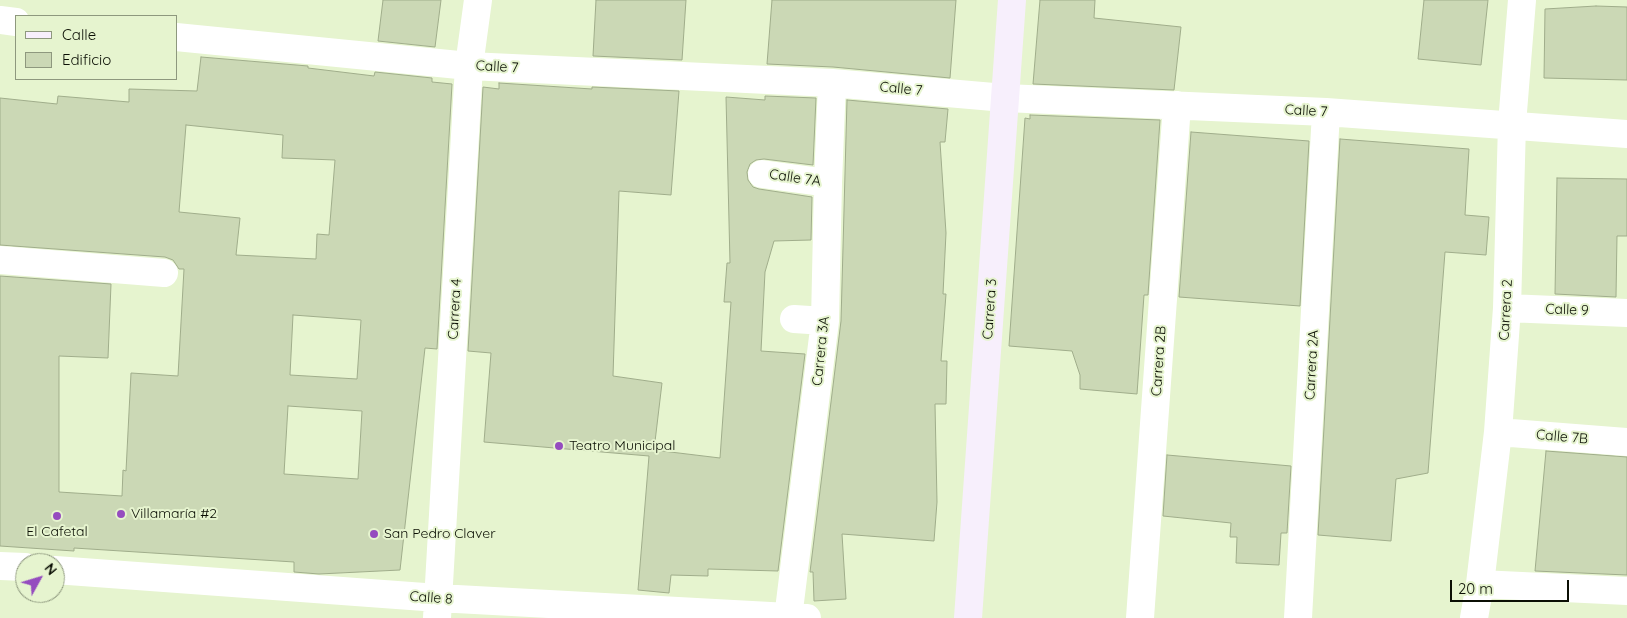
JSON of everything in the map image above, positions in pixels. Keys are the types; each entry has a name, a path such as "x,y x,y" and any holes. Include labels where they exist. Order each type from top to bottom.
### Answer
{"main road":[{"name":"Carrera 3","path":"968,618 1012,0"}],"street":[{"name":"Carrera 4","path":"438,608 469,66 478,0"},
{"name":"Carrera 2","path":"1474,618 1480,584 1498,432 1507,308 1512,124 1522,0"},
{"path":"0,20 15,22"},
{"name":"Calle 7","path":"178,37 469,66 832,83 1005,98 1326,112 1512,124 1627,134"},
{"name":"Carrera 3A","path":"788,618 825,321 832,83"},
{"name":"Carrera 2B","path":"1140,618 1178,105"},
{"name":"Carrera 2A","path":"1298,618 1326,112"},
{"name":"Calle 7A","path":"762,174 828,182"},
{"path":"0,260 164,273"},
{"name":"Calle 9","path":"1507,308 1627,313"},
{"path":"794,319 825,321"},
{"name":"Calle 7B","path":"1498,432 1627,442"},
{"path":"0,566 15,567"},
{"name":"Calle 8","path":"65,571 438,608 807,618"},
{"path":"1480,584 1627,592"}],"building":[{"path":"383,0 441,0 435,47 378,41"},
{"path":"596,0 686,0 682,60 593,56"},
{"path":"772,0 956,0 950,78 833,67 767,64"},
{"path":"1040,0 1095,0 1094,18 1181,27 1174,90 1033,84"},
{"path":"1424,0 1488,0 1481,65 1418,59"},
{"path":"1596,6 1627,7 1627,80 1544,78 1545,9"},
{"path":"201,57 308,66 308,68 374,76 375,72 432,78 432,82 452,84 437,349 425,348 400,570 319,574 294,572 294,562 74,548 74,551 0,546 0,276 111,284 108,358 59,356 59,492 122,496 123,470 126,471 131,373 178,376 184,269 179,269 173,260 165,257 0,245 0,98 57,104 58,96 129,102 129,89 197,91","holes":["186,125 283,135 282,158 335,160 329,235 317,234 316,259 236,255 240,218 179,212","293,315 361,320 357,379 290,375","288,406 362,411 358,479 284,474"]},
{"path":"499,83 592,89 592,87 679,91 671,195 619,191 613,376 662,383 654,450 720,458 731,302 724,302 727,263 730,263 726,97 765,100 765,96 816,98 813,165 764,159 756,160 750,164 747,172 748,180 753,187 812,197 811,240 774,241 765,272 761,351 805,354 778,571 708,569 708,576 671,575 669,593 638,590 649,456 484,442 491,353 468,351 483,87 499,89"},
{"path":"847,100 948,109 945,142 940,142 946,233 943,294 946,294 941,361 947,361 946,404 935,404 937,502 934,541 842,534 846,599 814,601 813,572 810,572 841,321"},
{"path":"1030,115 1160,120 1148,295 1144,295 1137,394 1080,389 1080,375 1072,351 1009,346 1025,118 1030,119"},
{"path":"1191,132 1309,141 1300,306 1179,297"},
{"path":"1340,139 1469,149 1465,215 1489,217 1486,255 1445,252 1428,473 1396,479 1391,541 1318,535"},
{"path":"1557,178 1627,179 1627,236 1617,236 1616,297 1555,294"},
{"path":"1546,451 1627,457 1627,575 1535,571"},
{"path":"1167,455 1291,466 1287,533 1281,533 1279,565 1236,563 1237,537 1230,537 1231,523 1163,516"}],"place":[{"name":"Teatro Municipal","path":"559,446"},
{"name":"Villamaría #2","path":"121,514"},
{"name":"El Cafetal","path":"57,516"},
{"name":"San Pedro Claver","path":"374,534"}]}
